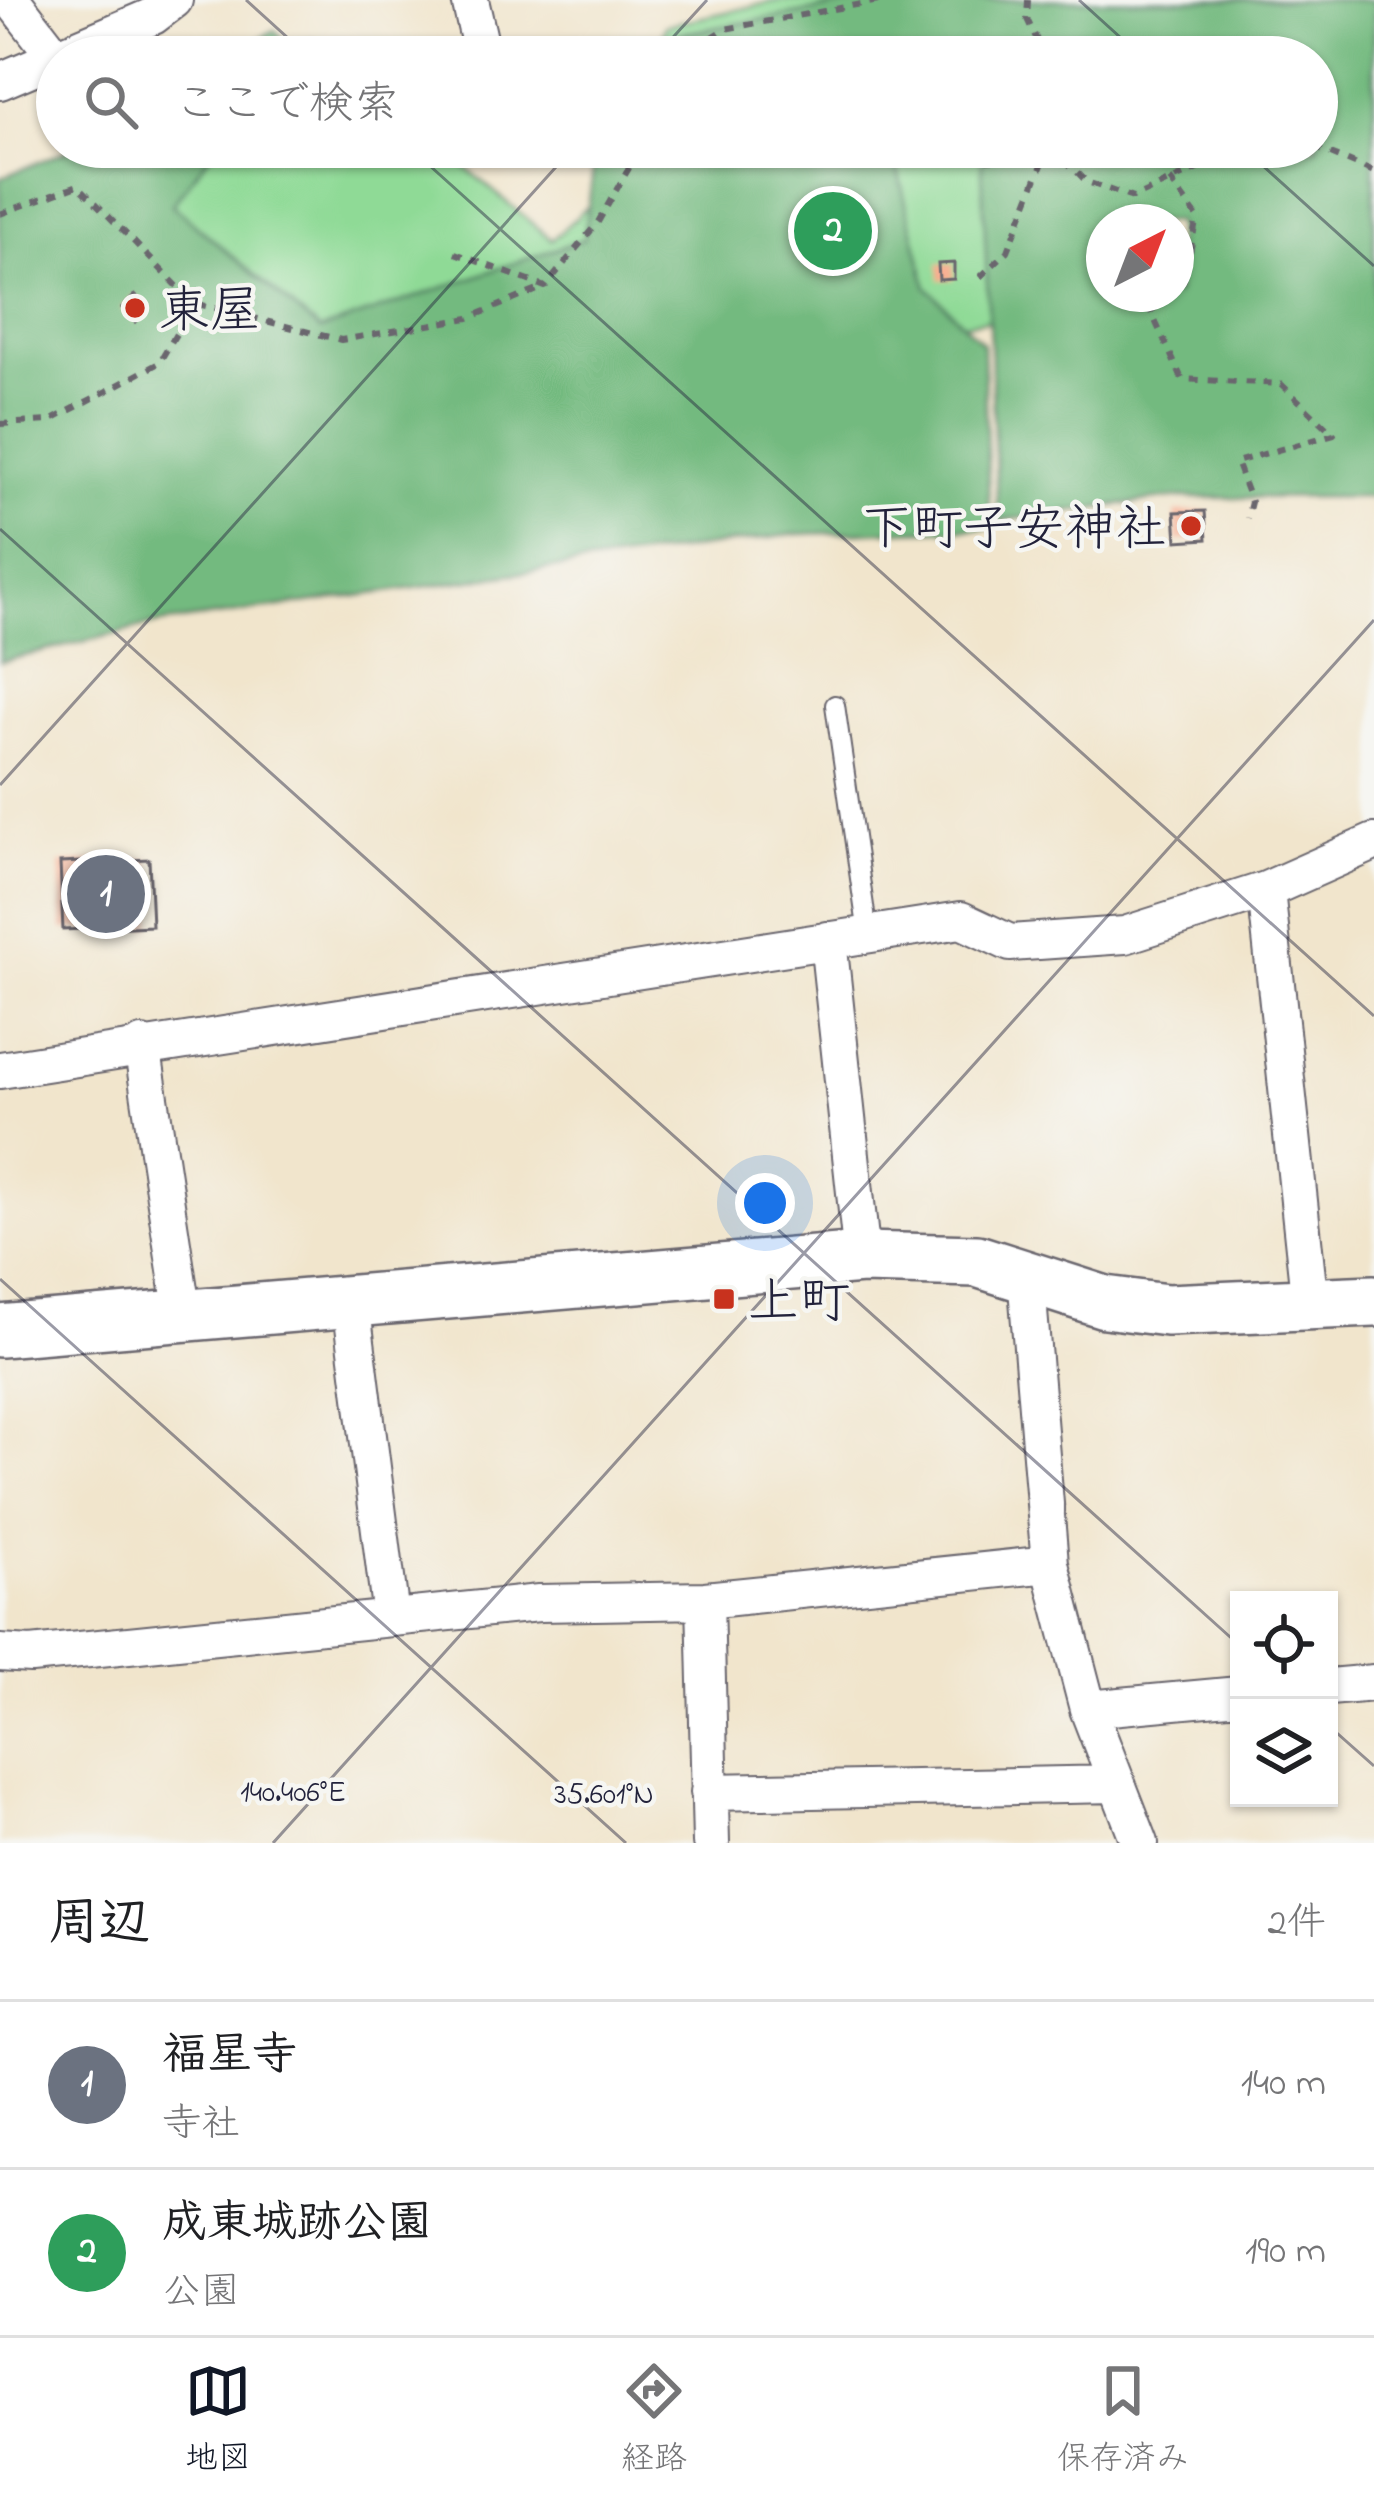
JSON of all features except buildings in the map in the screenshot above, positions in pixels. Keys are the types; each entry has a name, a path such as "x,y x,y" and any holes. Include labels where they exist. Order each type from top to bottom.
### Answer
{"street":[{"path":"13,0 40,36"},
{"path":"106,36 153,16 174,0"},
{"path":"470,0 478,36"},
{"path":"0,81 36,66"},
{"path":"0,1070 144,1056 830,952 868,934 961,920 1010,944 1125,934 1266,890 1374,842"},
{"path":"1266,890 1310,1305"},
{"path":"830,952 862,1258"},
{"path":"144,1056 183,1316"},
{"path":"0,1331 862,1258 977,1261 1105,1302 1167,1310 1374,1301"},
{"path":"1026,1275 1050,1564 1088,1708 1140,1843"},
{"path":"352,1301 391,1617"},
{"path":"0,1653 31,1655 538,1603 705,1600 1050,1564"},
{"path":"705,1600 711,1843"},
{"path":"1338,1686 1374,1683"},
{"path":"1088,1708 1230,1696"},
{"path":"710,1792 1117,1784"}],"lane":[{"path":"835,705 868,934"}],"path":[{"path":"714,36 725,29 884,0"},
{"path":"1028,0 1027,19 1036,36"},
{"path":"1338,157 1374,172"},
{"path":"0,214 78,185 194,302 341,340 469,318 545,287 598,222 628,168"},
{"path":"980,277 1008,251 1040,168"},
{"path":"1073,168 1088,182 1132,198 1199,168"},
{"path":"1170,180 1188,204"},
{"path":"454,254 545,287"},
{"path":"0,424 50,421 159,363 194,302"},
{"path":"1151,312 1182,379 1281,384 1334,434 1236,462 1251,502 1247,518"}],"green space":[{"path":"781,0 1374,0 1374,279 1194,298 1194,204 1086,204 1086,310 413,382 0,197 66,168 466,168 552,240 603,191 612,168 1338,168 1338,36 662,36 666,25"},
{"path":"876,0 1374,0 1374,497 1172,498 998,521 982,168 1338,168 1338,36 667,36"},
{"path":"36,163 36,168 200,168 172,205 320,330 584,239 593,168 897,168 927,287 983,344 990,528 797,534 152,625 0,662 0,178"}],"place":[{"name":"成東城跡公園","path":"833,231"},
{"name":"東屋","path":"135,308"},
{"name":"下町子安神社","path":"1191,526"},
{"name":"福星寺","path":"106,894"},
{"name":"上町","path":"724,1299"}]}
